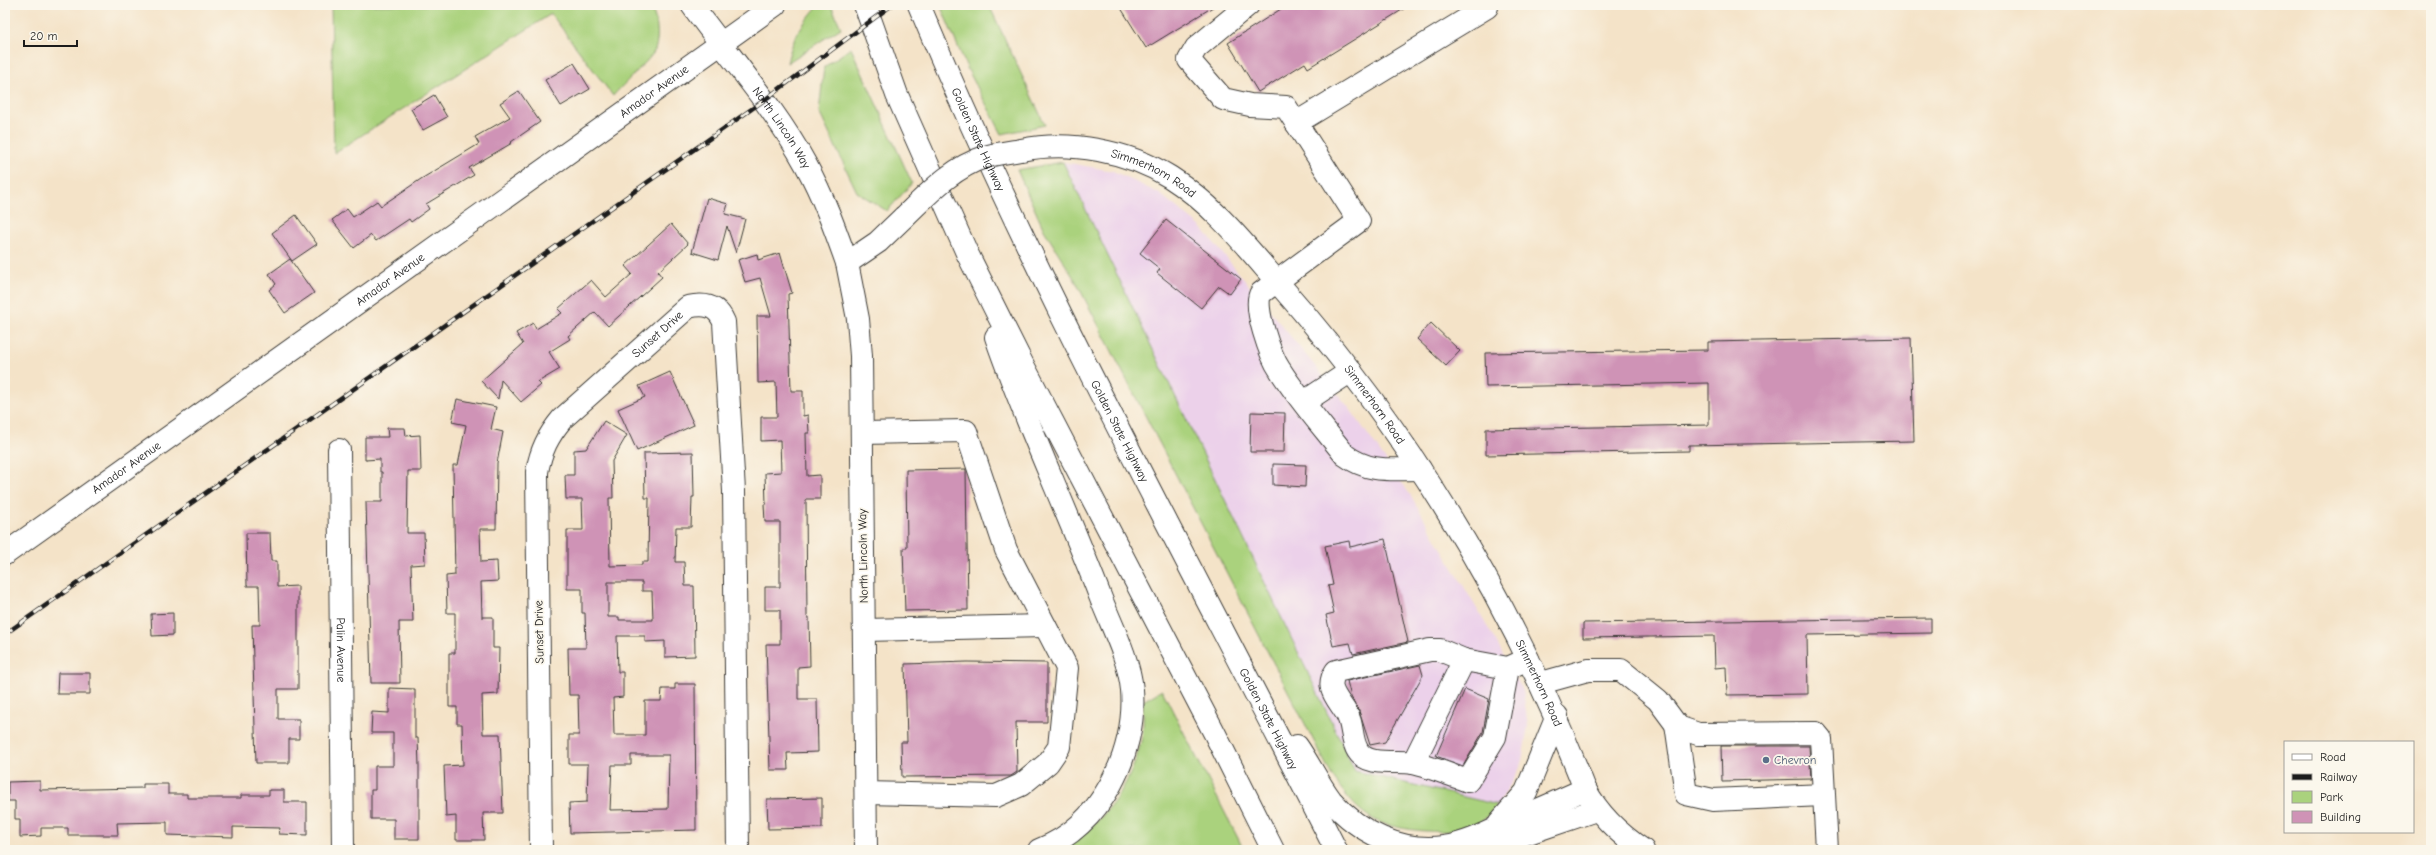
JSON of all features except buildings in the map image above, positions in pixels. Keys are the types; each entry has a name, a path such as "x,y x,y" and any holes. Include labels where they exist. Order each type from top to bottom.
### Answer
{"main road":[{"name":"North Lincoln Way","path":"692,5 720,45 785,131 805,163 822,197 848,263 858,319 861,356 866,850"},
{"name":"Amador Avenue","path":"5,554 776,5"},
{"path":"865,5 897,95 967,253 1025,370 1216,734 1273,850"},
{"name":"Golden State Highway","path":"919,5 945,68 1032,255 1336,850"},
{"path":"1248,5 1196,48 1189,60 1223,99 1250,105 1286,107 1359,221 1276,280 1261,293 1257,303 1265,335 1279,369 1345,455 1358,465 1373,468 1420,469"},
{"path":"1296,123 1487,7 1485,5"},
{"name":"Simmerhorn Road","path":"848,263 878,242 937,186 961,168 985,157 1041,146 1063,146 1106,152 1138,161 1168,176 1204,202 1276,280 1374,400 1420,469 1489,584 1557,716 1585,789 1596,810 1626,838 1644,850"},
{"path":"967,253 1007,370 1084,554 1126,663 1132,689 1132,714 1122,761 1108,788 1079,825 1039,850"},
{"name":"Sunset Drive","path":"541,850 537,472 540,455 548,436 562,419 688,307 701,304 712,306 721,314 724,322 732,429 738,850"},
{"path":"1304,402 1351,371"},
{"path":"862,433 966,431 1006,550 1067,668 1059,747 1048,762 1021,785 996,796 866,793"},
{"name":"Palin Avenue","path":"339,450 343,850"},
{"path":"864,630 1045,626"},
{"path":"1232,645 1332,800 1356,824 1372,834 1397,844 1419,848 1444,847 1470,840 1585,789"},
{"path":"1508,668 1495,737 1468,781 1413,763 1366,759 1359,752 1354,742 1351,721 1331,691 1331,678 1336,671 1430,650 1440,650 1464,660 1508,668 1528,659"},
{"path":"1413,763 1464,660"},
{"path":"1541,683 1588,670 1621,670 1658,700 1676,724 1698,734 1816,733 1822,739 1823,795 1827,850"},
{"path":"1494,829 1526,792 1557,716"},
{"path":"1676,724 1686,794 1713,800 1823,795"},
{"path":"1488,850 1505,841 1596,810"}],"shaded area":[{"path":"1063,162 1113,171 1160,194 1201,227 1350,409 1411,496 1523,691 1528,726 1521,766 1498,805 1355,771"}],"green space":[{"path":"331,5 649,5 656,20 657,44 655,50 642,66 613,96 551,14 334,153"},
{"path":"819,5 831,5 841,28 787,63 798,32"},
{"path":"940,5 989,5 1045,125 1002,134 968,70"},
{"path":"851,48 912,183 887,211 857,192 819,112 824,67"},
{"path":"1063,162 1355,771 1498,805 1475,826 1454,831 1426,831 1412,830 1377,821 1363,813 1357,807 1332,776 1075,280 1044,230 1017,170"},
{"path":"1162,690 1244,850 1058,850 1074,841 1088,830 1113,803 1123,788 1131,772 1142,737 1143,701"}],"railway":[{"path":"5,634 763,101 892,5"}],"place":[{"name":"Chevron","path":"1766,760"}]}
